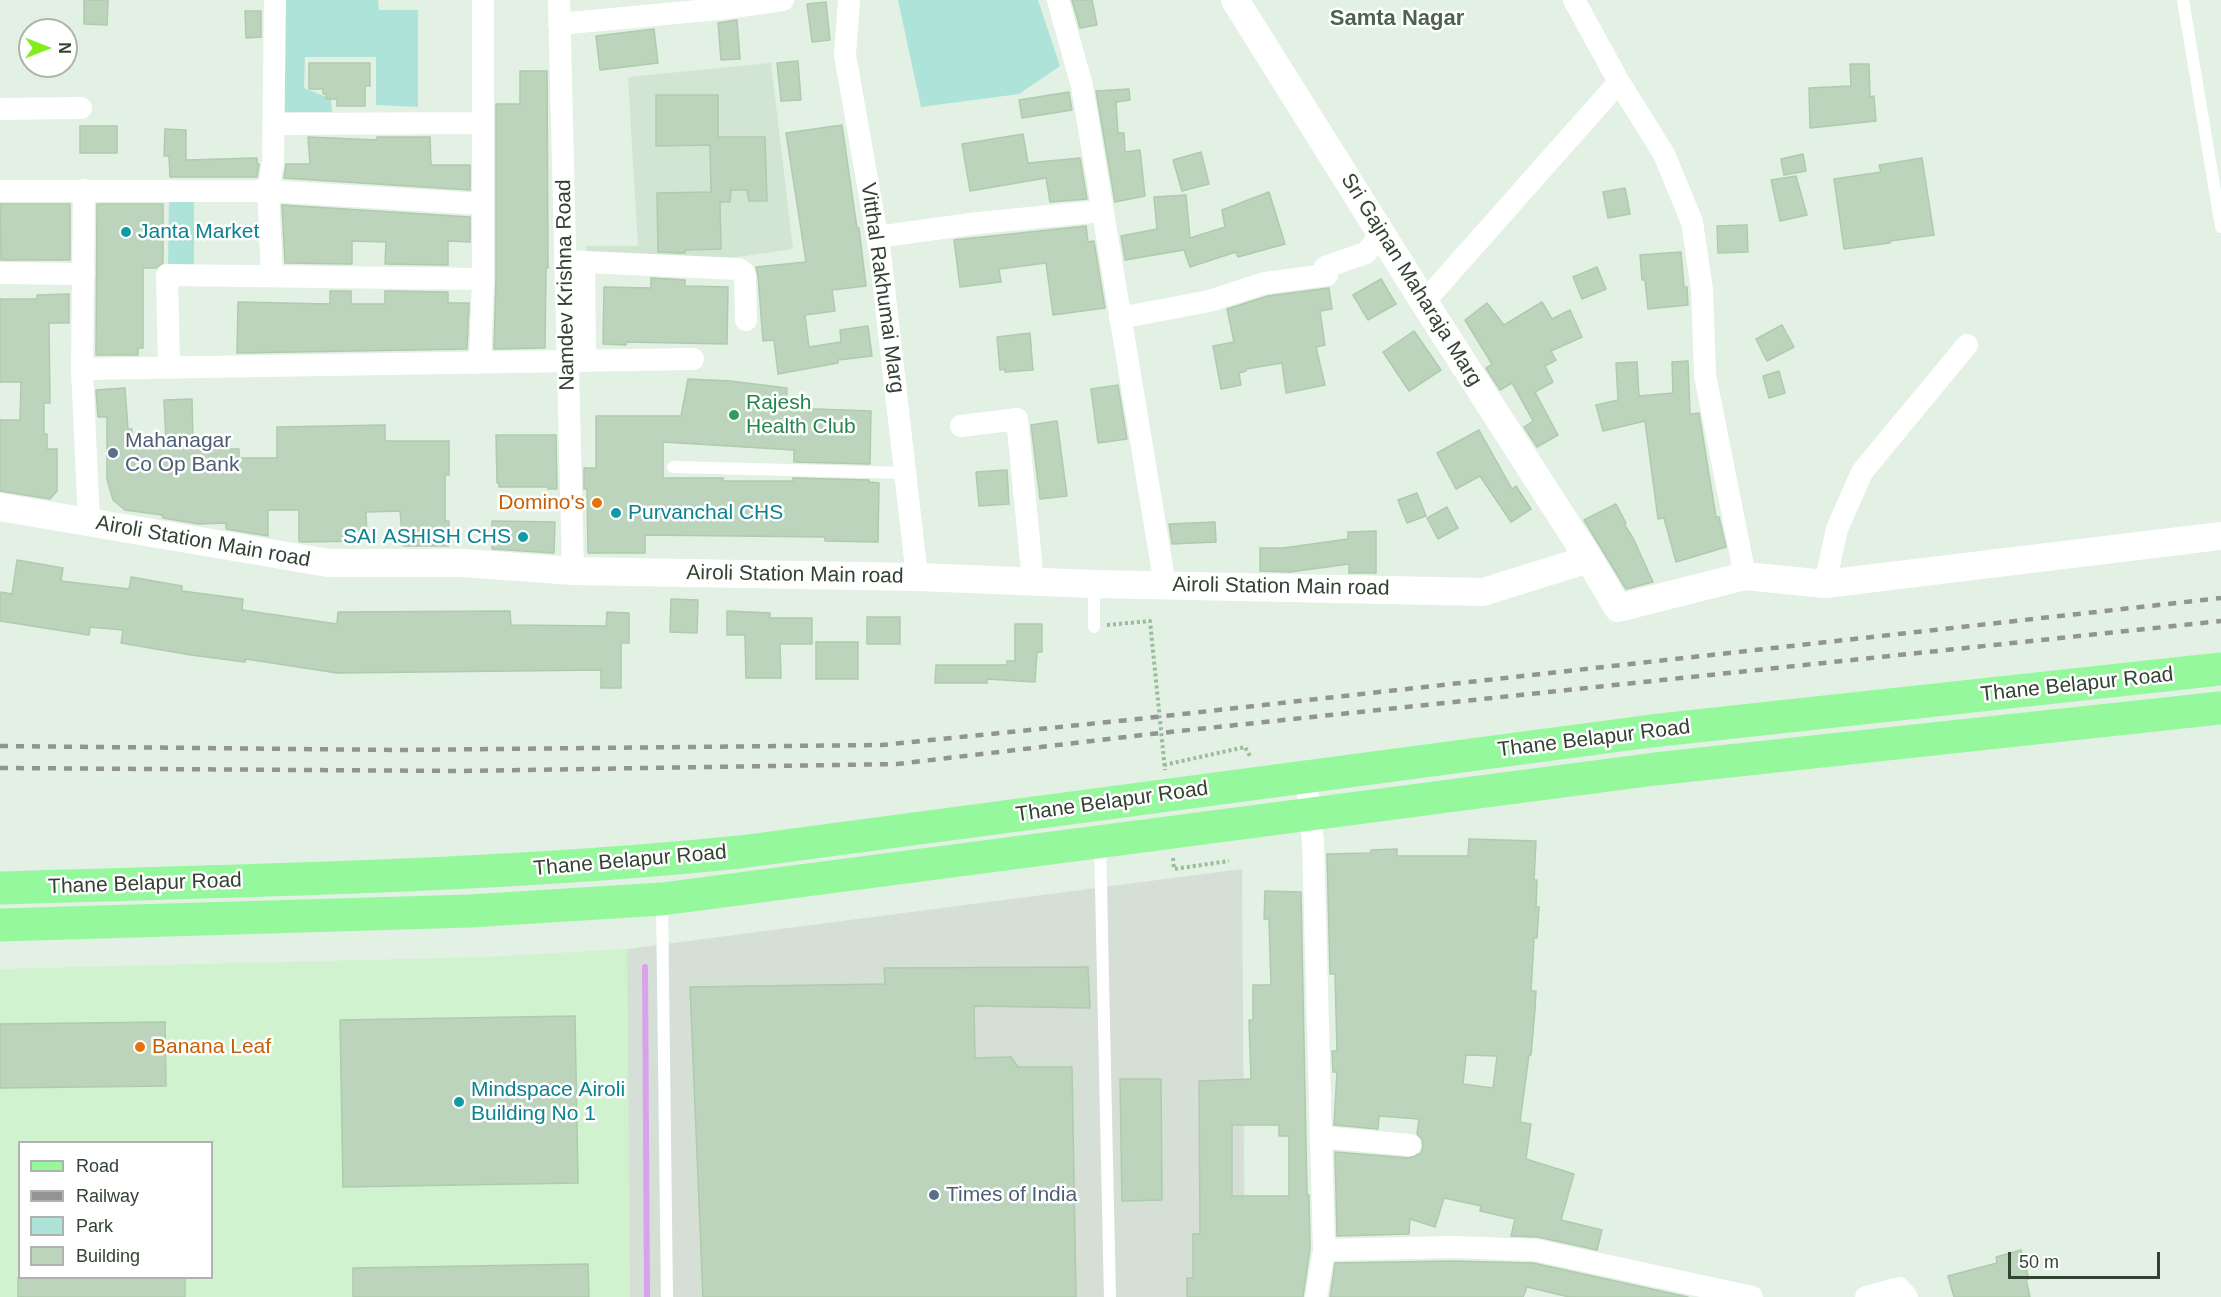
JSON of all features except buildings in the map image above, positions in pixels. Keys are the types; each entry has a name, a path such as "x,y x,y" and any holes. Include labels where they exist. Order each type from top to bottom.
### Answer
{"main road":[{"name":"Thane Belapur Road","path":"0,888 469,874 628,863 752,850 1651,731 2221,669"},
{"name":"Thane Belapur Road","path":"0,925 470,911 662,899 1655,769 2221,708"}],"street":[{"path":"272,276 268,191 273,162 275,0"},
{"path":"480,363 483,279 483,0"},
{"name":"Namdev Krishna Road","path":"559,0 575,261 573,571"},
{"path":"560,24 719,9 783,0"},
{"name":"Vitthal Rakhumai Marg","path":"849,0 845,56 878,237 917,577"},
{"path":"1058,0 1082,86 1165,585"},
{"name":"Sri Gajnan Maharaja Marg","path":"1235,0 1618,608 1745,576"},
{"path":"1575,0 1619,82 1664,154 1692,222 1702,289 1705,375 1745,576 1825,584 2221,536"},
{"path":"1424,302 1619,82"},
{"path":"0,109 81,108"},
{"path":"274,124 483,123"},
{"path":"84,190 82,369 89,522"},
{"path":"0,191 268,191 483,204"},
{"path":"878,237 978,223 1102,211"},
{"path":"1120,318 1209,301 1265,283 1327,275 1325,267 1366,253 1382,233"},
{"path":"575,261 738,269 744,273 745,277 747,320"},
{"path":"0,273 84,274"},
{"path":"169,367 167,275 483,279"},
{"path":"1825,584 1837,529 1862,472 1967,345"},
{"path":"82,369 693,359"},
{"path":"961,426 1017,419 1033,581"},
{"name":"Airoli Station Main road","path":"0,507 328,562 463,563 573,571 917,577 1094,584 1483,592 1589,559"},
{"path":"1306,776 1311,814 1324,1250 1316,1297"},
{"path":"1321,1137 1410,1145"},
{"path":"1324,1250 1452,1247 1535,1250 1752,1297"},
{"path":"1866,1297 1899,1288 1907,1297"}],"lane":[{"path":"2183,0 2221,227"},
{"path":"673,467 905,473"},
{"path":"1094,584 1094,627"},
{"path":"1100,842 1110,1297"},
{"path":"662,899 667,1297"}],"path":[{"path":"1094,627 1150,621 1165,777"},
{"path":"1164,765 1245,747"},
{"path":"1173,857 1174,868 1229,861"}],"shaded area":[{"path":"771,63 793,249 737,257 736,270 587,265 586,246 638,246 628,77"},
{"path":"1242,869 1245,1297 630,1297 627,949"},
{"path":"627,949 630,1297 0,1297 0,969 485,957"}],"green space":[{"path":"280,0 378,0 379,10 418,10 418,107 376,105 376,57 305,57 304,88 331,99 332,112 278,112"},
{"path":"898,0 1038,0 1060,66 1019,94 921,107"},
{"path":"169,196 194,196 194,268 168,269"}],"waterway":[{"path":"645,967 647,1297"}],"railway":[{"path":"0,746 398,750 882,745 1138,719 2221,598"},
{"path":"0,768 460,771 897,764 1151,734 2221,621"}],"place":[{"name":"Janta Market","path":"126,232"},
{"name":"Rajesh Health Club","path":"734,415"},
{"name":"Mahanagar Co Op Bank","path":"113,453"},
{"name":"Domino's","path":"597,503"},
{"name":"Purvanchal CHS","path":"616,513"},
{"name":"SAI ASHISH CHS","path":"523,537"},
{"name":"Banana Leaf","path":"140,1047"},
{"name":"Mindspace Airoli Building No 1","path":"459,1102"},
{"name":"Times of India","path":"934,1195"}],"district":[{"name":"Samta Nagar","path":"1397,19"}]}
